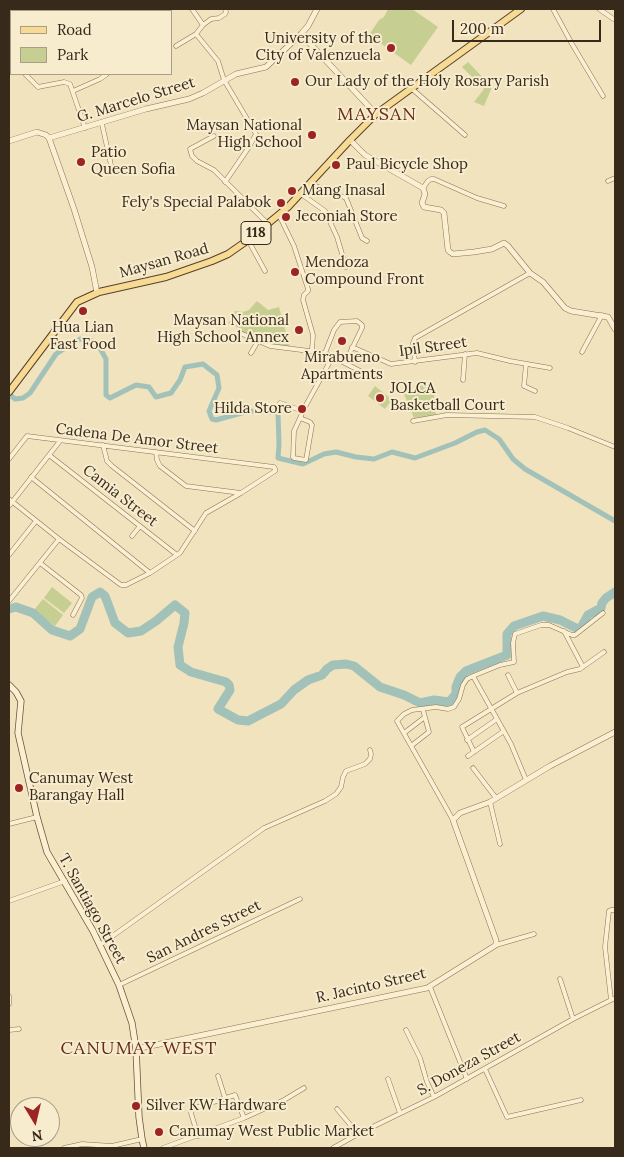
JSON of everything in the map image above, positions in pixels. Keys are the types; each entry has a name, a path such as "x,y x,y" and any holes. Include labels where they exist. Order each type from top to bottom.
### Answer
{"main road":[{"name":"Maysan Road","path":"10,390 77,302 97,292 166,277 228,254 249,240 279,215 312,184 350,140 376,114 521,9"},
{"name":"T. Santiago Street","path":"9,685 21,701 18,733 46,852 65,880 100,945 119,985 132,1023 144,1148"}],"street":[{"path":"192,9 203,25"},
{"path":"176,46 196,34 211,19 225,14 225,9"},
{"name":"G. Marcelo Street","path":"49,138 86,129 146,109 189,99 203,94 224,80 266,67 301,34 308,26 317,9"},
{"path":"553,9 603,96"},
{"path":"599,9 615,20"},
{"path":"196,34 218,61 224,80 256,134 225,182"},
{"path":"301,34 376,114"},
{"path":"26,75 38,86 68,82 86,129"},
{"path":"73,91 106,75"},
{"path":"411,88 465,135"},
{"path":"102,124 111,166"},
{"path":"9,141 36,132 49,138 74,209 92,267 97,292"},
{"path":"214,136 189,150 194,159 214,170 268,224"},
{"path":"350,140 365,155 424,188"},
{"path":"608,181 615,178"},
{"path":"504,206 477,198 434,179 428,181 424,188 425,194 422,203 424,207 441,210 444,213 448,250 453,254 492,249 504,243 530,273 543,282 568,310 608,317 612,320 615,328"},
{"path":"312,184 346,198 362,238 367,241"},
{"path":"301,194 325,211 337,237 346,266"},
{"path":"279,215 294,246 308,288 303,300 313,335 312,350"},
{"path":"249,240 265,271"},
{"path":"415,362 413,344 415,338 530,273"},
{"path":"582,352 602,315"},
{"path":"325,353 334,330 340,322 357,321 362,325 344,363"},
{"path":"240,334 270,346 325,353 368,375"},
{"path":"251,353 258,341"},
{"name":"Ipil Street","path":"352,347 391,364 465,354 483,354 550,368"},
{"path":"463,380 465,354"},
{"path":"300,418 310,422 312,425 306,460 293,457 294,431 303,411 333,356"},
{"path":"526,364 524,386 535,391"},
{"path":"280,402 303,411"},
{"path":"413,421 447,415 535,418 568,428 615,447"},
{"name":"Cadena De Amor Street","path":"9,459 27,436 274,467 275,471 241,493"},
{"path":"60,440 10,502 58,540 121,585 126,585 150,573 177,555 182,551 206,513 241,493"},
{"path":"103,446 106,460 112,466 195,531"},
{"path":"156,452 160,466 186,486 241,493"},
{"name":"Camia Street","path":"49,455 177,555"},
{"path":"31,477 150,573"},
{"path":"9,555 36,521"},
{"path":"132,536 140,526"},
{"path":"9,601 58,540"},
{"path":"40,562 81,595 82,598 73,615"},
{"path":"534,934 496,945 496,940 453,820 397,721 408,712 436,707 448,709 454,707 459,700 466,679 514,662 513,643 515,634 545,624 575,635 603,613"},
{"path":"563,630 583,667"},
{"path":"474,752 462,727 517,692 583,667 604,652"},
{"path":"473,676 504,732 526,780"},
{"path":"508,676 517,692"},
{"path":"411,746 429,732 423,710"},
{"path":"404,733 425,717"},
{"path":"467,740 497,719"},
{"path":"468,756 504,732"},
{"path":"453,820 467,810 490,802 526,780 615,732"},
{"path":"100,945 264,828 325,801 336,794 341,787 346,771 365,764 370,759 370,750"},
{"path":"473,768 496,798"},
{"path":"490,802 500,844"},
{"path":"9,824 37,817"},
{"path":"9,901 65,880"},
{"name":"San Andres Street","path":"119,985 300,899"},
{"path":"613,999 605,947 609,912 610,910 615,910"},
{"name":"R. Jacinto Street","path":"136,1049 430,987 496,945"},
{"path":"560,979 574,1019"},
{"path":"430,987 467,1078"},
{"path":"9,996 9,1004"},
{"name":"S. Doneza Street","path":"333,1148 434,1097 613,999"},
{"path":"9,1030 19,1029"},
{"path":"406,1030 420,1058 427,1082 434,1097"},
{"path":"485,1069 507,1118 581,1100"},
{"path":"218,1076 224,1098"},
{"path":"388,1080 400,1113"},
{"path":"163,1148 244,1118 284,1100 304,1088"},
{"path":"198,1136 191,1111 224,1098 236,1096 244,1118"},
{"path":"337,1109 358,1134"},
{"path":"64,1148 82,1144 112,1146 142,1139"}],"green space":[{"path":"388,9 412,9 438,27 411,65 369,35"},
{"path":"468,62 492,87 484,106 474,102 484,89 462,67"},
{"path":"257,301 268,310 279,307 290,347 271,345 242,332 242,329 228,324 235,311 243,312 249,310"},
{"path":"433,384 436,415 414,418 404,394 419,391 418,386"},
{"name":"JOLCA Basketball Court","path":"375,386 392,400 385,409 368,396"},
{"path":"52,587 72,603 64,613 44,598"},
{"path":"43,599 63,615 55,626 34,610"}],"waterway":[{"path":"9,394 15,399 23,398 30,393 56,354 80,339 90,340 97,343 106,359 106,395 110,398 136,385 149,387 156,397 171,393 180,380 185,367 203,364 217,375 219,388 209,411 212,419 216,420 249,411 278,413 278,458 303,464 324,454 336,452 374,459 392,452 415,458 485,430 499,439 513,459 525,469 615,521"},
{"path":"9,609 16,607 33,613 52,630 70,636 80,629 92,597 100,592 105,596 115,623 128,633 141,631 175,605 185,613 178,647 180,665 191,672 226,682 230,690 218,709 238,720 248,721 281,704 294,690 308,680 322,675 333,665 346,664 354,666 380,687 420,703 434,700 449,702 456,694 456,687 460,677 466,671 507,655 507,634 514,626 543,616 560,620 578,629 582,626 588,615 601,608 606,598 615,592"}],"place":[{"name":"University of the City of Valenzuela","path":"391,48"},
{"name":"Our Lady of the Holy Rosary Parish","path":"295,82"},
{"name":"Maysan National High School","path":"312,135"},
{"name":"Patio Queen Sofia","path":"81,162"},
{"name":"Paul Bicycle Shop","path":"336,165"},
{"name":"Mang Inasal","path":"292,191"},
{"name":"Fely's Special Palabok","path":"281,203"},
{"name":"Jeconiah Store","path":"286,217"},
{"name":"Mendoza Compound Front","path":"295,272"},
{"name":"Hua Lian Fast Food","path":"83,311"},
{"name":"Maysan National High School Annex","path":"299,330"},
{"name":"Mirabueno Apartments","path":"342,341"},
{"name":"JOLCA Basketball Court","path":"380,398"},
{"name":"Hilda Store","path":"302,409"},
{"name":"Canumay West Barangay Hall","path":"19,788"},
{"name":"Silver KW Hardware","path":"136,1106"},
{"name":"Canumay West Public Market","path":"159,1132"}],"district":[{"name":"MAYSAN","path":"377,115"},
{"name":"CANUMAY WEST","path":"139,1049"}]}
